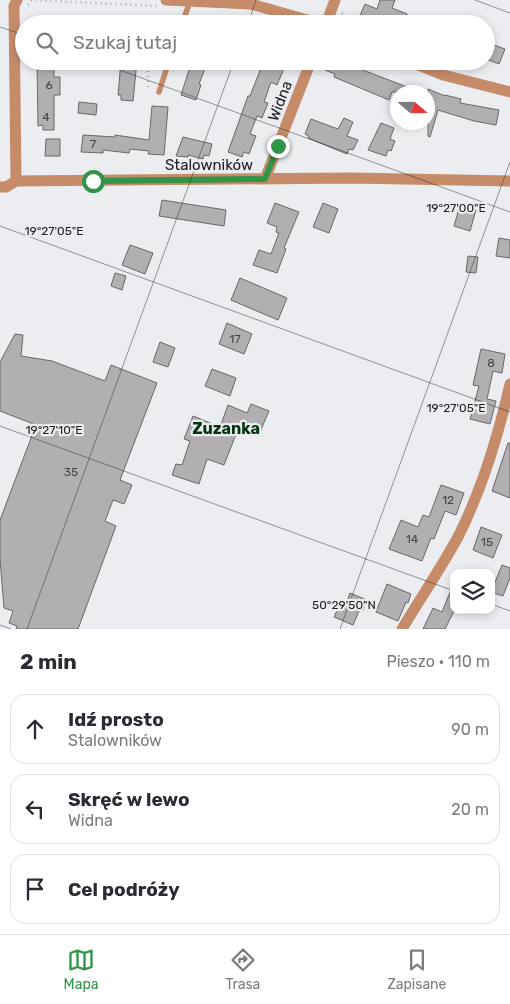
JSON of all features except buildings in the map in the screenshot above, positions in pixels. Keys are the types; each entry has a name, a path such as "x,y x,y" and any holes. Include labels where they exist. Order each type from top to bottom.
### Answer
{"street":[{"path":"16,181 14,6 17,0"},
{"path":"329,15 335,0"},
{"path":"163,3 190,1 251,4 290,15"},
{"name":"Widna","path":"265,179 307,70"},
{"path":"430,70 510,92"},
{"name":"Stalowników","path":"0,187 6,187 16,181 352,178 510,180"},
{"path":"402,629 457,537 477,494 493,451 510,384"}],"lane":[{"path":"185,15 190,1"},
{"path":"159,92 166,70"}],"path":[{"path":"28,6 32,0 163,3"}],"district":[{"name":"Zuzanka","path":"226,428"}],"route":[{"path":"93,181 265,179 278,146"}]}
